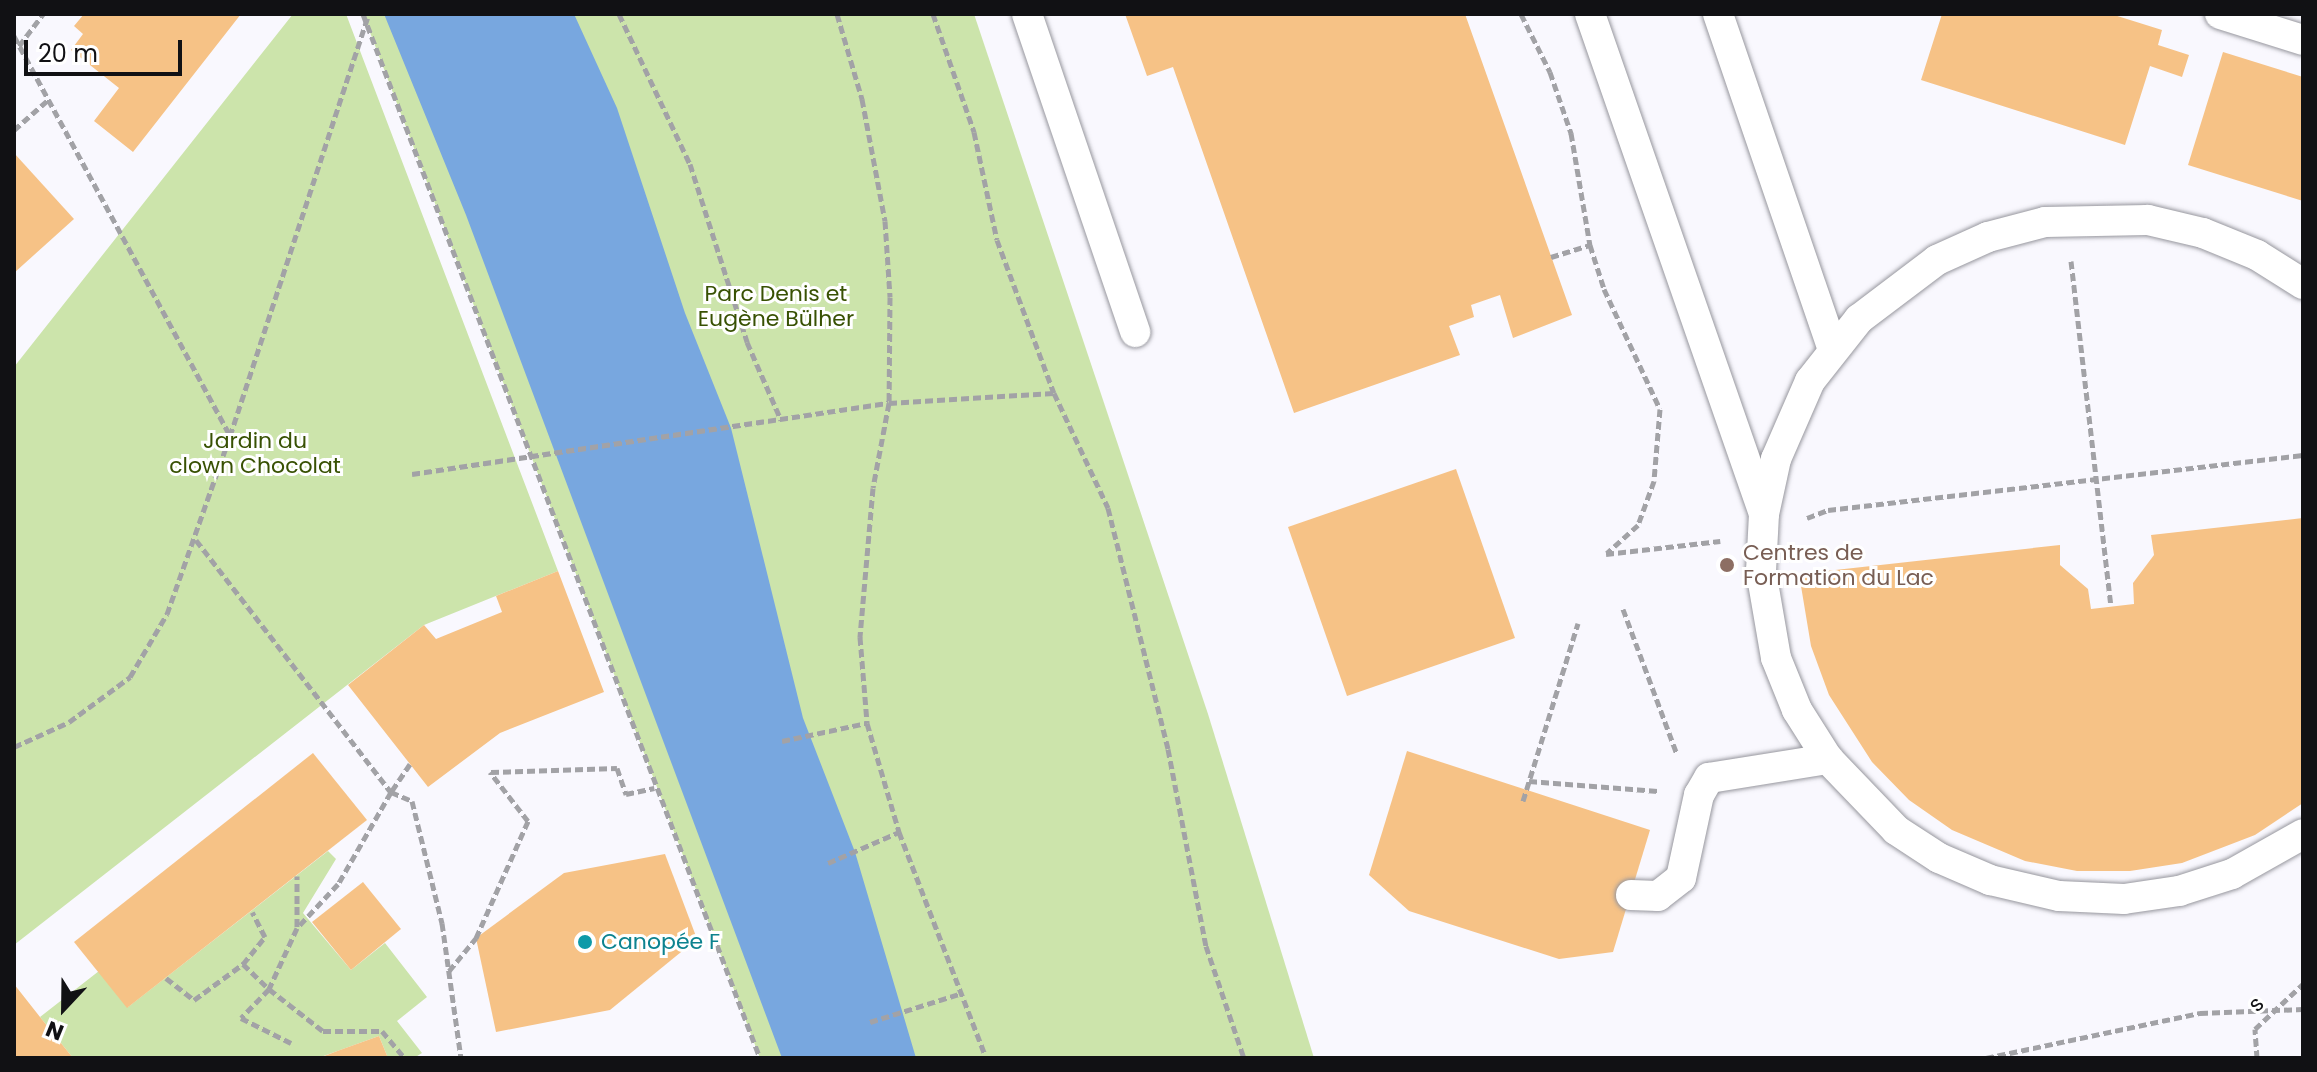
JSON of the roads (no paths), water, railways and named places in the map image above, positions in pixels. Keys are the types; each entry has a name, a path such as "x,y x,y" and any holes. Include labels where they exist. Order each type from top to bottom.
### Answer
{"lane":[{"path":"1027,14 1135,332"},
{"path":"1590,14 1764,525"},
{"path":"1718,14 1833,349"},
{"path":"2220,14 2303,40"},
{"path":"2303,284 2257,255 2203,233 2148,220 2066,221 1988,237 1937,260 1899,284 1833,349 1791,418 1764,525 1764,597 1776,658 1797,710 1828,759 1896,830 1939,858 1990,880 2059,896 2124,899 2179,891 2232,874 2303,834"},
{"path":"1631,895 1658,896 1681,878 1701,791 1709,778 1828,759"}],"water":[{"path":"384,14 574,14 617,108 685,313 731,428 803,718 855,852 916,1058 782,1058 466,215"}],"place":[{"name":"Centres de Formation du Lac","path":"1727,565"},
{"name":"Canopée F","path":"585,942"}],"park label":[{"name":"Parc Denis et Eugène Bülher","path":"776,306"},
{"name":"Jardin du clown Chocolat","path":"255,452"}]}
